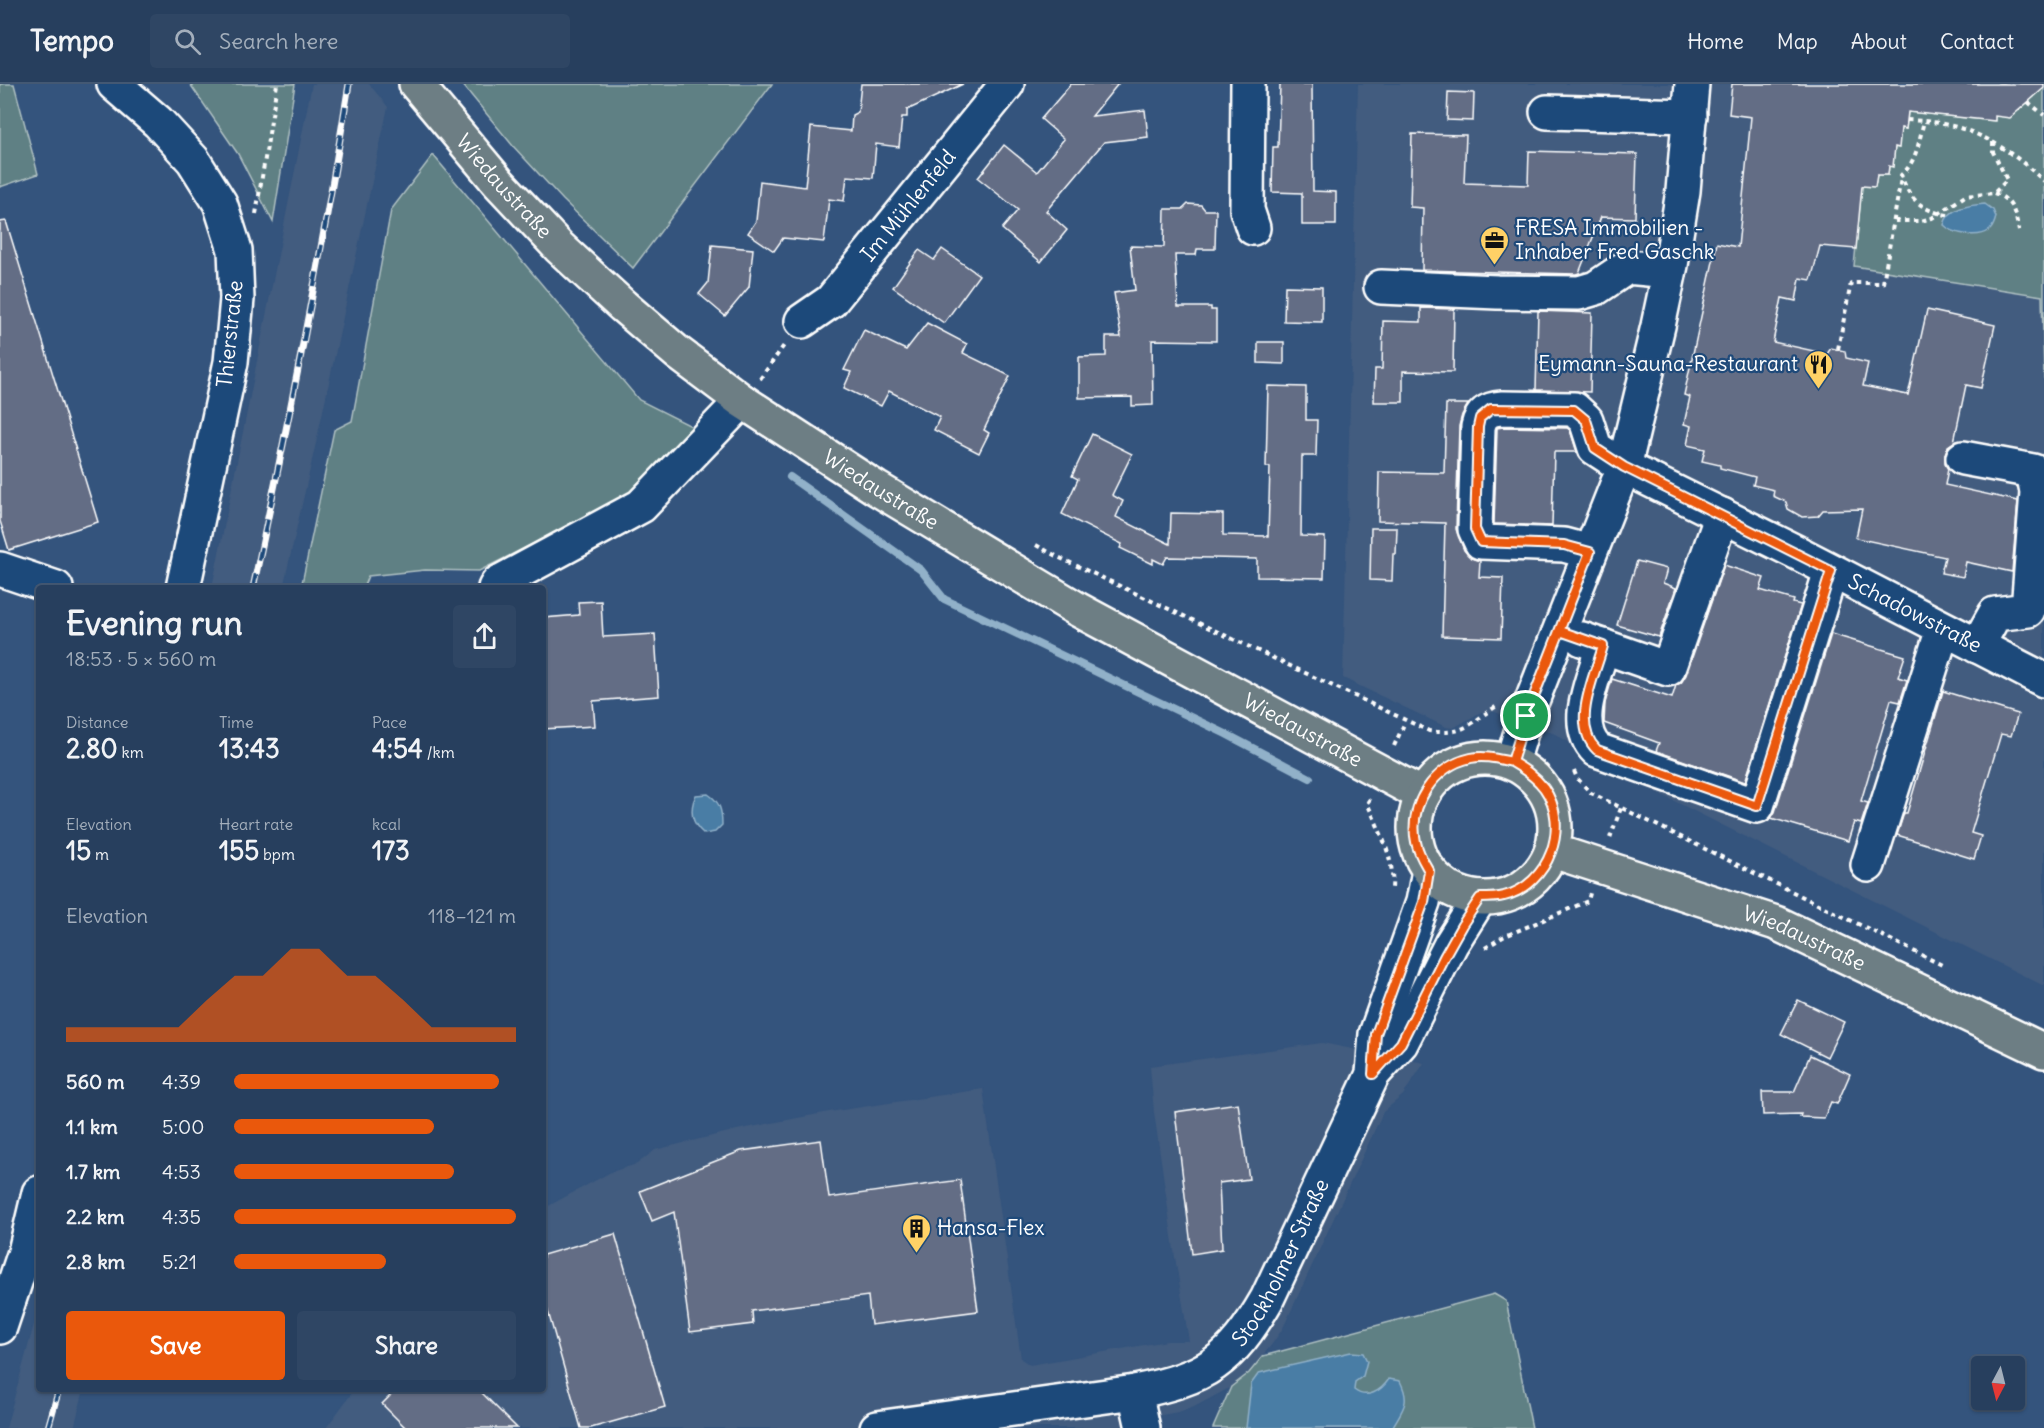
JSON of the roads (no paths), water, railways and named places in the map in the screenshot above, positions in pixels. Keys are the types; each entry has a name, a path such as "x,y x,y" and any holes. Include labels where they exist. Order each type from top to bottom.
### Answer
{"main road":[{"name":"Wiedaustraße","path":"416,84 498,182 559,248 678,352 755,394 886,494 1077,609 1423,795"},
{"path":"1492,757 1512,762 1531,773 1545,789 1554,808 1556,830 1553,851 1542,871 1525,887 1504,896 1480,898 1458,893 1442,884 1429,871 1421,857 1414,826 1423,795 1435,778 1451,765 1471,758 1492,757"},
{"name":"Wiedaustraße","path":"1553,851 1776,923 2044,1051"}],"street":[{"name":"Thierstraße","path":"114,84 158,122 193,160 220,203 235,250 237,299 231,362 184,585"},
{"name":"Im Mühlenfeld","path":"802,321 831,301 1007,84"},
{"path":"1248,84 1247,210 1252,228"},
{"path":"1512,762 1526,716 1624,467 1669,271 1683,191 1692,84"},
{"path":"1547,112 1690,116"},
{"path":"1381,287 1579,293 1596,288 1627,267 1669,271"},
{"path":"497,585 641,506 755,394"},
{"name":"Schadowstraße","path":"1590,552 1564,545 1481,542 1475,529 1478,427 1480,418 1491,409 1574,410 1586,420 1595,448 1624,467 2044,680"},
{"path":"1963,458 2033,471 2037,492 2028,610 1995,614 1977,646"},
{"path":"1560,631 1668,669 1722,515"},
{"path":"0,569 47,585"},
{"path":"1603,646 1584,716 1587,734 1593,746 1597,750 1757,806 1831,571"},
{"path":"1868,866 1943,628"},
{"name":"Stockholmer Straße","path":"1373,1074 1376,1034 1424,902 1429,871"},
{"name":"Stockholmer Straße","path":"877,1428 1135,1392 1191,1378 1228,1354 1242,1338 1268,1299 1373,1074 1401,1043 1444,957 1480,898"},
{"path":"0,1327 25,1252 36,1206"},
{"path":"1135,1392 1143,1428"}],"waterway":[{"path":"790,477 921,570 944,599 1226,734 1310,778"}],"railway":[{"path":"254,585 328,211 349,84"},
{"path":"48,1428 58,1392"}],"place":[{"name":"FRESA Immobilien - Inhaber Fred Gaschk","path":"1494,266"},
{"name":"Eymann-Sauna-Restaurant","path":"1819,390"},
{"name":"Hansa-Flex","path":"916,1254"}]}
